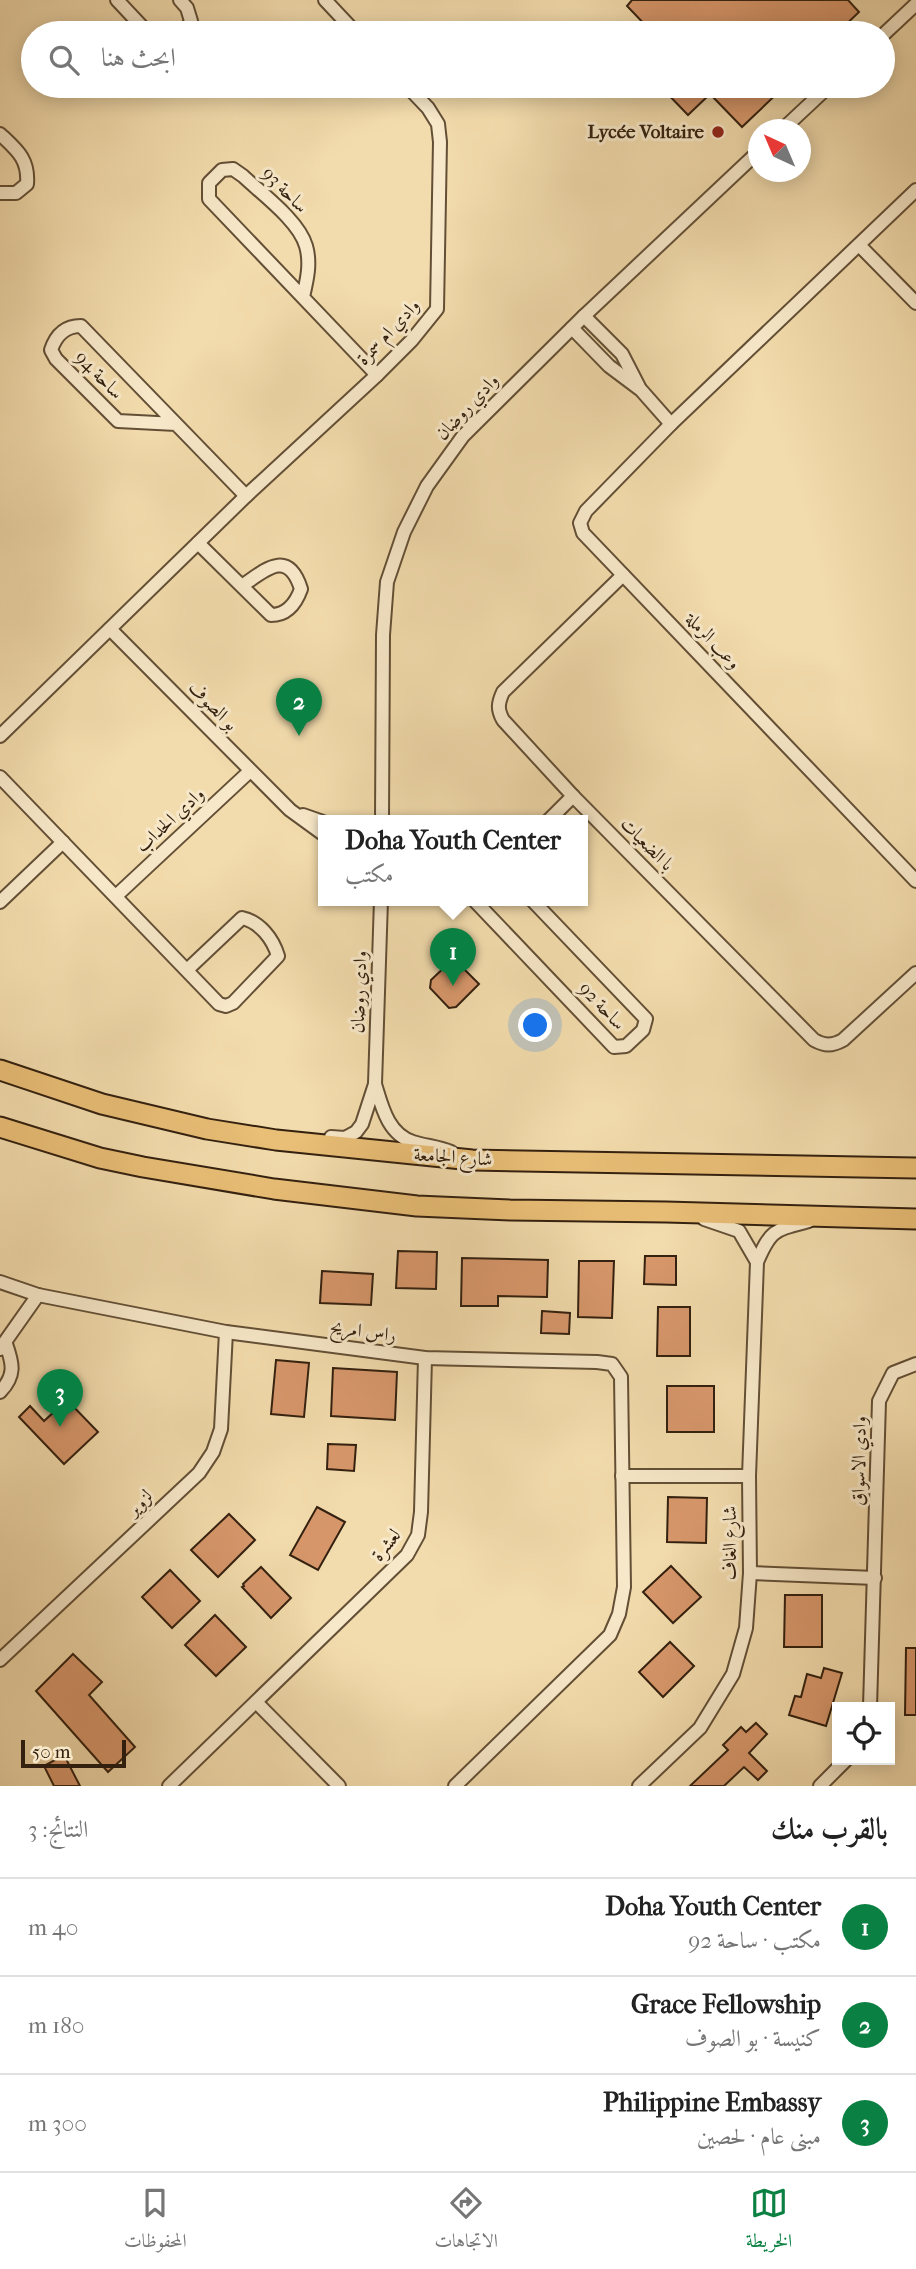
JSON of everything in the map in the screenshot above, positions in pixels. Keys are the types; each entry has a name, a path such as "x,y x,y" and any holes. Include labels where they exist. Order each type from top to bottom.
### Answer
{"main road":[{"name":"شارع الجامعة","path":"0,1070 102,1104 207,1129 276,1140 472,1160 916,1168"},
{"path":"3,1129 100,1158 143,1167 320,1195 417,1206 916,1219"}],"street":[{"path":"117,0 137,21"},
{"path":"180,0 187,8 191,21"},
{"path":"325,0 345,21"},
{"path":"895,24 916,4"},
{"name":"وادي ام سمرة","path":"0,736 412,340 437,309 440,142 438,124 418,98"},
{"path":"794,119 816,98"},
{"path":"0,134 18,151 28,169 27,184 16,192 0,193"},
{"name":"وادي روضان","path":"382,815 383,635 387,582 404,532 427,486 463,436 584,316 748,161"},
{"name":"ساحة 93","path":"303,296 308,274 306,247 297,228 243,176 233,169 222,170 209,183 209,199 377,374"},
{"name":"وعب الرملة","path":"916,190 671,424 593,503 580,523 583,533 916,881"},
{"path":"859,245 916,303"},
{"path":"584,316 622,354 641,390"},
{"name":"ساحة 94","path":"176,424 118,421 56,359 51,350 55,339 67,328 81,326 247,496"},
{"path":"572,328 609,366 641,390 671,424"},
{"path":"198,543 271,615 277,615 291,607 301,589 292,571 284,565 276,564 242,586"},
{"name":"با الضعيات","path":"623,575 503,692 498,702 498,711 503,720 573,796 814,1040 833,1045 844,1040 916,973"},
{"name":"بو الصوف","path":"110,629 290,810 318,830"},
{"name":"وادي الحداب","path":"116,897 250,771"},
{"path":"0,777 219,1004 226,1006 233,1003 278,956 265,932 251,921 242,918 187,970"},
{"path":"555,815 573,796"},
{"name":"بو الصوف","path":"290,810 318,820"},
{"path":"0,902 63,842"},
{"name":"وادي روضان","path":"276,1140 305,1136 345,1138 356,1132 362,1124 375,1084 381,906"},
{"name":"ساحة 92","path":"480,906 614,1047 626,1046 643,1030 646,1018 538,906"},
{"name":"وادي روضان","path":"375,1084 387,1120 401,1136 472,1160"},
{"path":"666,1212 717,1222 739,1231 757,1262"},
{"name":"شارع الغاف","path":"639,1786 699,1728 733,1674 746,1628 750,1573 749,1476 757,1262 767,1239 779,1229 827,1216"},
{"name":"راس امريح","path":"0,1282 38,1295 226,1332 425,1358 612,1364 621,1377 624,1587 619,1614 610,1635 455,1786"},
{"path":"0,1392 9,1383 13,1364 3,1346 38,1295"},
{"name":"لزوير","path":"0,1660 199,1473 214,1452 221,1429 226,1332"},
{"name":"لعشرة","path":"169,1786 407,1555 418,1535 422,1504 425,1358"},
{"name":"وادي الاسواق","path":"870,1702 879,1401 893,1373 916,1364"},
{"path":"622,1476 749,1476"},
{"path":"750,1573 875,1578"},
{"path":"256,1702 339,1786"},
{"path":"820,1786 841,1765"}],"building":[{"path":"632,0 848,0 859,12 850,21 641,21 627,6"},
{"path":"672,98 706,98 688,115"},
{"path":"714,98 772,98 742,127"},
{"path":"450,962 457,962 479,984 456,1007 449,1008 430,988 431,980"},
{"path":"398,1251 437,1252 436,1289 396,1288"},
{"path":"645,1256 676,1256 676,1285 644,1284"},
{"path":"462,1258 548,1260 547,1297 498,1296 498,1306 461,1306"},
{"path":"579,1261 614,1261 612,1318 578,1317"},
{"path":"322,1271 373,1274 371,1305 320,1303"},
{"path":"658,1307 690,1307 690,1356 657,1356"},
{"path":"542,1311 570,1313 569,1334 541,1333"},
{"path":"276,1360 309,1363 304,1417 271,1414"},
{"path":"333,1368 397,1372 395,1420 331,1416"},
{"path":"667,1386 714,1386 714,1432 667,1432"},
{"path":"67,1400 98,1432 64,1464 19,1417 30,1406 44,1421"},
{"path":"328,1444 356,1445 354,1471 327,1469"},
{"path":"668,1497 707,1498 706,1543 667,1542"},
{"path":"317,1507 345,1522 318,1570 290,1555"},
{"path":"229,1514 255,1540 218,1577 191,1550"},
{"path":"671,1566 701,1597 673,1623 643,1592"},
{"path":"261,1567 291,1598 271,1618 242,1587"},
{"path":"170,1570 200,1601 172,1628 142,1597"},
{"path":"785,1595 822,1595 822,1647 784,1647"},
{"path":"215,1615 246,1647 216,1676 185,1645"},
{"path":"670,1642 694,1666 663,1697 639,1672"},
{"path":"906,1648 916,1648 916,1715 905,1715"},
{"path":"73,1654 102,1682 89,1695 135,1747 108,1772 36,1691"},
{"path":"824,1668 842,1673 826,1726 789,1715 795,1696 801,1697 807,1674 821,1678"},
{"path":"756,1723 767,1734 749,1753 767,1771 758,1780 744,1767 724,1786 690,1786 728,1750 723,1745 741,1727 746,1732"},
{"path":"64,1755 80,1786 54,1786 44,1766"}],"place":[{"name":"Lycée Voltaire","path":"718,132"},
{"name":"Grace Fellowship","path":"299,736"},
{"name":"Doha Youth Center","path":"453,986"},
{"name":"Philippine Embassy","path":"60,1427"}]}
